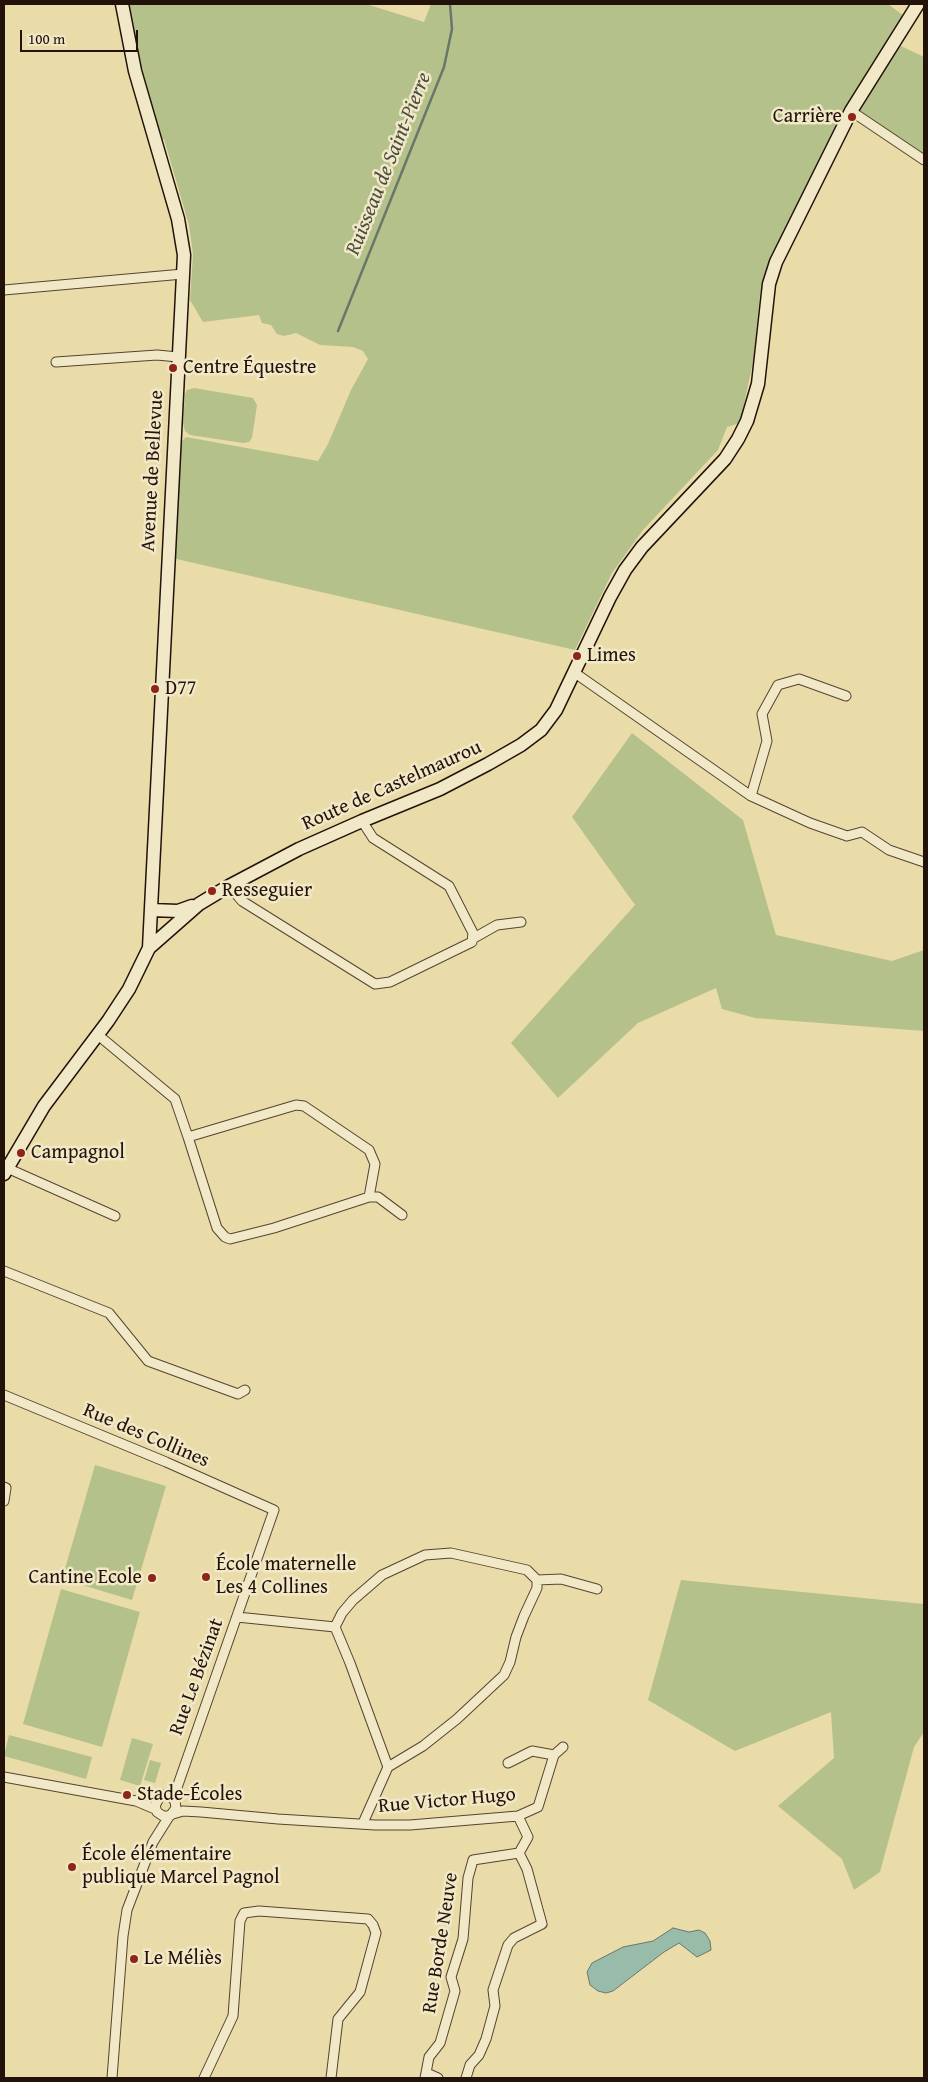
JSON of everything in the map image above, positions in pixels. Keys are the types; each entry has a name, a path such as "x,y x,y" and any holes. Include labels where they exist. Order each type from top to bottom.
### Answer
{"street":[{"name":"Avenue de Bellevue","path":"122,4 138,80 178,219 184,255 149,948"},
{"name":"Route de Castelmaurou","path":"149,948 199,904 229,886 299,849 440,789 522,745 541,730 575,673 610,597 642,547 725,459 738,439 747,421 758,384 769,284 776,262 851,111 918,4"},
{"path":"851,111 924,160"},
{"path":"4,290 183,274"},
{"path":"56,362 157,355 178,357"},
{"path":"575,673 752,796 810,823 847,836 862,832 890,850 924,862"},
{"path":"752,796 767,742 762,714 778,685 800,679 846,696"},
{"path":"362,821 372,838 449,886 474,933 474,938"},
{"path":"229,886 242,902 375,984 390,982 468,945 474,938 497,925 521,922"},
{"name":"Route de Castelmaurou","path":"151,910 178,911 199,904"},
{"path":"164,910 171,927"},
{"path":"115,1216 5,1171 44,1106 98,1035 129,989 149,948"},
{"path":"98,1035 175,1099 217,1228 225,1237 230,1239 274,1228 369,1197 378,1197 402,1215"},
{"path":"188,1137 296,1105 304,1106 369,1150 375,1164 369,1197"},
{"path":"4,1271 109,1313 148,1361 238,1394 245,1390"},
{"name":"Rue des Collines","path":"4,1395 166,1462 274,1510"},
{"path":"4,1487 6,1488 4,1501"},
{"name":"Rue Le Bézinat","path":"174,1800 182,1770 274,1510"},
{"path":"388,1767 335,1627 342,1613 353,1600 382,1575 425,1555 450,1553 527,1570 538,1580 561,1580 597,1589"},
{"path":"364,1824 388,1767 423,1746 457,1719 504,1674 510,1662 516,1637 524,1616 537,1588 538,1580"},
{"path":"237,1617 335,1627"},
{"path":"508,1762 532,1751 554,1755 563,1747"},
{"name":"Rue Victor Hugo","path":"171,1815 183,1811 375,1826 518,1816 538,1807 554,1755"},
{"name":"Rue Le Bézinat","path":"161,1796 170,1790 182,1770"},
{"path":"4,1777 136,1801 151,1801 161,1796 174,1800 176,1808 153,1842 127,1910 123,1936 112,2078"},
{"path":"153,1842 155,1802 161,1796"},
{"name":"Rue Victor Hugo","path":"174,1800 201,1812"},
{"path":"136,1801 163,1816 171,1815"},
{"path":"466,2078 470,2065 479,2055 486,2039 495,2006 493,1990 508,1946 514,1938 542,1924 527,1869 519,1853 528,1837 518,1816"},
{"name":"Rue Borde Neuve","path":"438,2078 426,2076 429,2057 440,2043 455,1991 451,1977 463,1939 468,1878 473,1860 519,1853"},
{"path":"204,2078 233,2016 240,1921 244,1913 259,1910 368,1919 373,1925 376,1933 360,1992 338,2019 331,2078"}],"green space":[{"path":"128,4 366,4 424,22 431,4 888,4 904,16 772,257 760,294 753,362 740,423 727,427 718,450 643,530 612,573 575,650 172,558 180,443 186,437 318,461 328,444 351,390 368,359 363,351 353,347 320,345 296,333 284,336 277,334 271,325 262,323 259,315 203,322 190,300 193,254 189,225 164,139 159,141 139,60"},
{"path":"901,46 924,57 924,155 860,111 871,87 897,48"},
{"path":"194,388 253,398 257,405 252,438 249,442 243,443 190,435 185,431 183,423 185,394 187,390"},
{"path":"632,733 743,820 776,935 892,961 924,950 924,1031 755,1018 722,1009 716,988 638,1023 558,1098 511,1043 635,905 572,817"},
{"path":"95,1465 166,1486 132,1600 62,1579"},
{"path":"681,1580 924,1604 924,1732 914,1747 880,1872 854,1890 842,1859 778,1806 834,1758 831,1712 735,1751 648,1700"},
{"path":"61,1589 140,1612 102,1747 23,1724"},
{"path":"9,1735 92,1757 86,1779 4,1756"},
{"path":"132,1738 153,1744 140,1786 120,1780"},
{"path":"150,1760 161,1763 155,1783 144,1780"}],"shaded area":[{"path":"673,1928 689,1932 699,1930 705,1933 710,1941 711,1950 697,1957 679,1943 664,1952 613,1991 606,1993 598,1991 590,1985 587,1972 592,1963 623,1947 653,1941"}],"waterway":[{"name":"Ruisseau de Saint-Pierre","path":"338,331 444,67 452,29 450,4"}],"place":[{"name":"Carrière","path":"852,117"},
{"name":"Centre Équestre","path":"173,368"},
{"name":"Limes","path":"577,656"},
{"name":"D77","path":"155,689"},
{"name":"Resseguier","path":"212,891"},
{"name":"Campagnol","path":"21,1153"},
{"name":"École maternelle Les 4 Collines","path":"206,1577"},
{"name":"Cantine Ecole","path":"152,1578"},
{"name":"Stade-Écoles","path":"127,1795"},
{"name":"École élémentaire publique Marcel Pagnol","path":"72,1867"},
{"name":"Le Méliès","path":"134,1959"}]}
